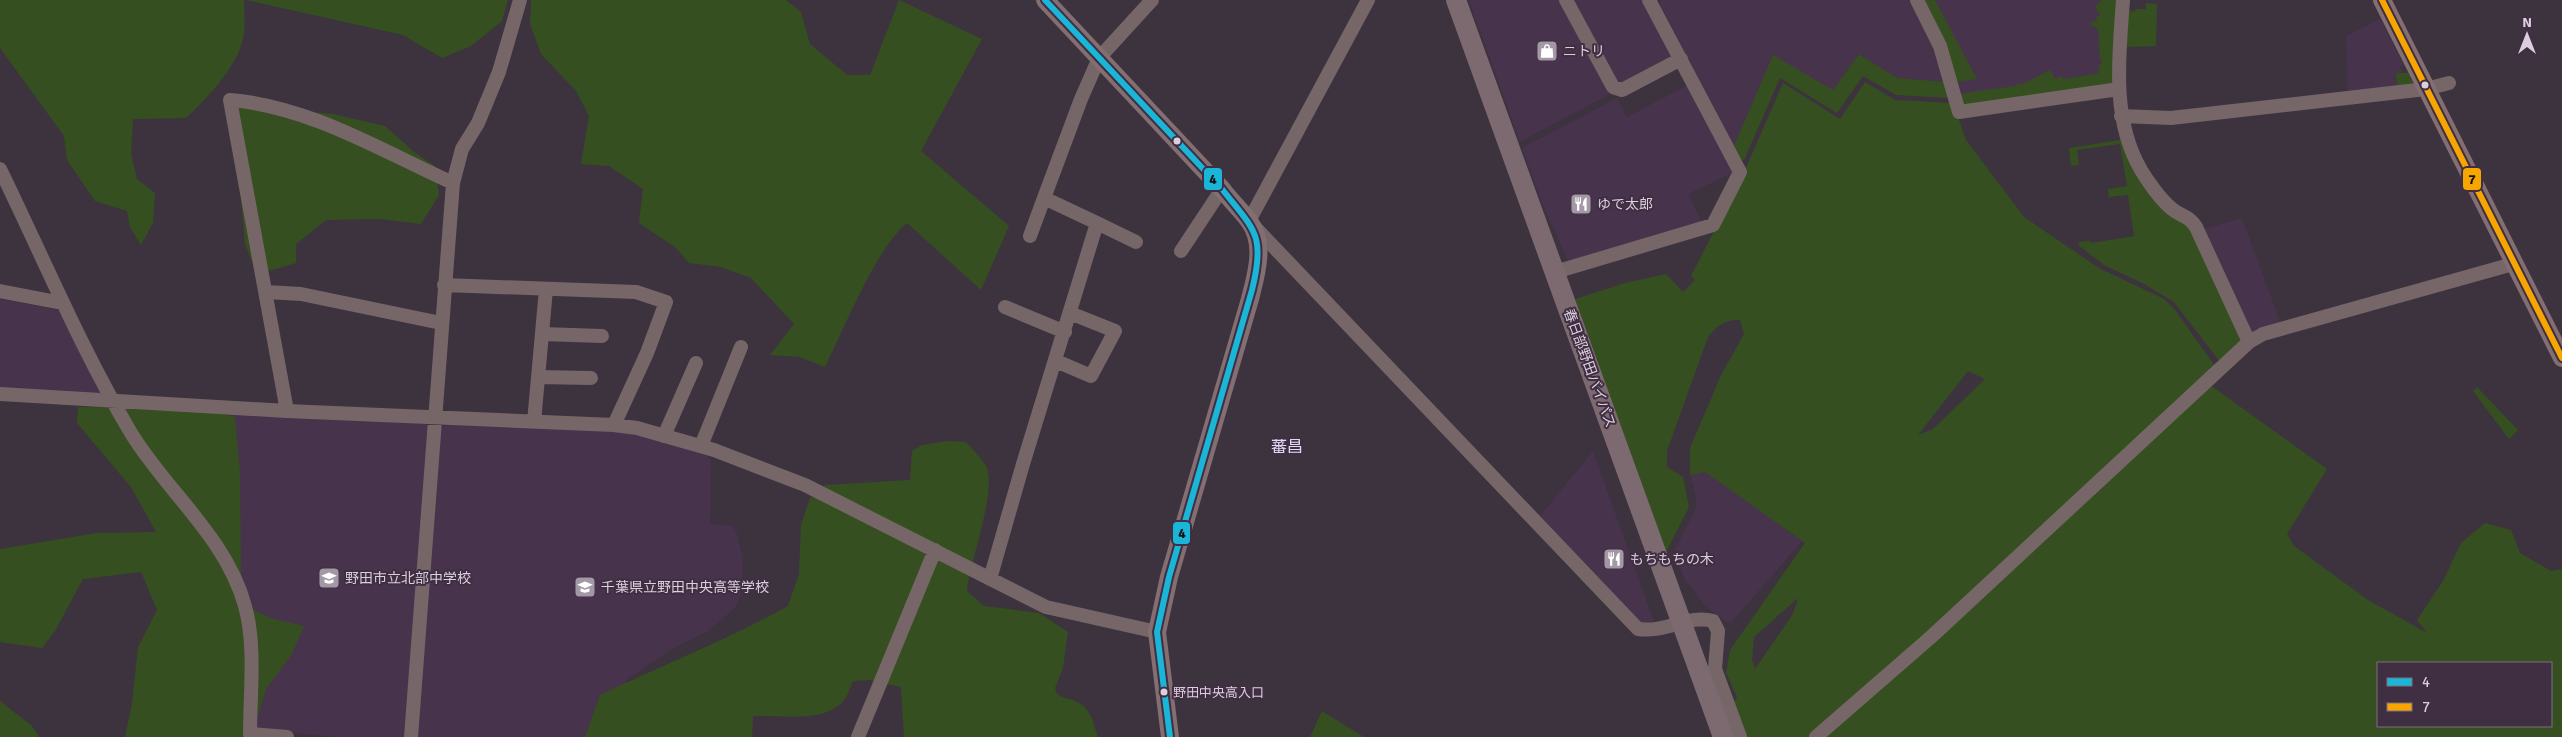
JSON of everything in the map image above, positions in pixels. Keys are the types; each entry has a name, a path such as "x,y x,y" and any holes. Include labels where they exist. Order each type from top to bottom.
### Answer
{"highway":[{"name":"春日部野田バイパス","path":"1444,0 1676,625 1723,737"},
{"name":"春日部野田バイパス","path":"1456,0 1555,272 1676,625 1709,737"}],"main road":[{"path":"1045,0 1222,189 1249,221 1258,238 1256,274 1169,577 1157,632 1170,737"},
{"path":"2382,0 2513,264 2562,358"}],"street":[{"path":"412,737 441,323 453,183 462,149 478,123 499,72 520,0"},
{"path":"1030,236 1081,99 1099,58 1152,0"},
{"path":"1368,0 1249,221 1638,629 1651,631 1698,619 1713,621 1717,625 1716,669 1740,737"},
{"path":"1566,0 1613,88 1622,90 1681,59"},
{"path":"1555,272 1713,225 1740,172 1649,0"},
{"path":"1917,0 1940,46 1959,112 2119,89"},
{"path":"2122,0 2120,116 2140,170 2172,209 2189,217 2196,227 2249,342"},
{"path":"2120,116 2172,118 2426,89 2449,83"},
{"path":"287,411 230,100 274,108 312,119 453,183"},
{"path":"0,169 62,303 113,401 147,459 199,521 232,571 245,605 250,632 250,734 287,737"},
{"path":"1181,251 1222,189"},
{"path":"1044,198 1136,242"},
{"path":"990,579 1098,223"},
{"path":"1816,737 1944,625 2249,342 2263,334 2369,302 2513,264"},
{"path":"444,285 636,292 666,302 647,354 614,425"},
{"path":"534,422 546,289"},
{"path":"0,291 62,303"},
{"path":"266,292 301,294 441,323"},
{"path":"1005,307 1065,332"},
{"path":"1056,361 1091,376 1115,331 1070,313"},
{"path":"542,334 602,336"},
{"path":"700,446 741,347"},
{"path":"664,436 696,363"},
{"path":"538,377 591,378"},
{"path":"0,394 287,411 614,425 700,446 805,485 1046,607 1157,632"},
{"path":"858,737 935,550"}],"shaded area":[{"name":"ニトリ","path":"1469,0 1561,0 1609,91 1608,95 1520,142"},
{"path":"1571,0 1643,0 1673,56 1617,86"},
{"path":"1661,0 1911,0 1931,39 1947,82 1897,78 1859,54 1833,91 1773,56 1733,148 1660,4"},
{"path":"1925,0 2117,0 2114,81 1964,105 1954,67"},
{"path":"2380,19 2403,64 2400,67 2403,73 2396,73 2397,86 2351,92 2347,89 2346,36"},
{"path":"1688,85 1732,169 1732,173 1688,194 1702,223 1572,262 1567,259 1543,205 1522,148 1617,98 1627,117"},
{"path":"2242,218 2281,324 2248,337 2200,230"},
{"path":"0,299 63,311 104,396 0,390"},
{"name":"野田市立北部中学校","path":"127,409 425,423 430,427 405,737 338,737 258,730 254,727 253,603 228,554"},
{"name":"千葉県立野田中央高等学校","path":"445,425 626,431 707,456 711,460 710,524 733,526 737,534 743,559 741,594 735,608 708,631 674,648 627,679 613,710 613,737 416,737 440,431"},
{"path":"1593,451 1654,622 1650,624 1641,624 1540,516"},
{"path":"1705,471 1802,541 1730,624 1705,606 1691,586 1685,582 1675,549 1696,508 1696,498 1690,475"}],"green space":[{"path":"0,0 244,0 244,33 238,53 218,84 202,102 186,118 133,119 131,154 137,179 155,193 153,223 141,245 130,227 127,211 95,201 67,160 64,136 0,48"},
{"path":"246,0 508,0 502,21 471,46 442,58 403,35"},
{"path":"531,0 786,0 801,12 810,44 847,75 870,75 899,0 982,39 921,151 1009,226 981,290 907,223 895,235 872,270 825,367 800,357 770,355 794,324 751,278 721,267 689,263 675,247 639,223 643,189 609,166 581,164 589,116 576,91 541,54 530,24"},
{"path":"1925,0 1935,0 1977,79 1958,82 1942,36"},
{"path":"2103,0 2117,0 2114,81 2109,86 1964,105 1961,95 1965,93 2015,86 2020,83 2021,85 2050,70 2055,79 2061,76 2063,79 2099,73 2099,65 2102,63 2099,54 2099,35 2096,26 2093,28 2090,23 2097,20 2096,17 2100,15 2095,6"},
{"path":"2146,3 2157,4 2156,46 2125,47 2129,10 2133,12 2136,9 2146,9"},
{"path":"1859,54 1897,78 1947,82 1950,94 1947,98 1896,95 1863,76 1837,113 1780,78 1744,160 1740,159 1733,148 1773,55 1833,90"},
{"path":"2396,73 2408,73 2414,85 2397,86"},
{"path":"1865,82 1895,100 1953,103 1966,140 2024,217 2099,268 2164,299 2175,310 2215,366 2210,385 2327,469 2287,534 2294,546 2368,600 2427,633 2417,620 2443,581 2461,543 2485,523 2511,530 2520,553 2551,571 2562,569 2562,737 1746,737 1733,703 1737,697 1726,673 1730,650 1805,543 1705,472 1690,475 1690,448 1721,375 1744,334 1740,320 1722,324 1708,337 1667,451 1667,467 1683,477 1689,507 1666,552 1575,299 1625,283 1666,274 1683,292 1695,280 1691,276 1742,177 1783,83 1840,119","holes":["1968,371 1985,379 1933,429 1918,435","1798,598 1793,614 1755,669 1752,660 1754,637"]},
{"path":"235,105 333,114 385,126 414,152 435,166 439,195 421,224 381,219 326,220 296,244 296,263 272,270 255,270 245,244 236,141"},
{"path":"2126,139 2138,171 2185,219 2245,339 2220,362 2174,302 2144,284 2104,265 2078,245 2080,242 2090,241 2091,243 2134,236 2128,195 2109,197 2108,189 2127,186 2120,144 2077,150 2079,165 2071,166 2069,148"},
{"path":"2477,387 2518,430 2509,439 2473,391"},
{"path":"78,407 202,408 235,417 240,473 241,585 248,607 270,618 304,626 292,654 266,689 256,722 256,737 125,737 132,704 138,647 157,610 141,572 83,579 55,631 42,648 0,642 0,549 97,533 156,532 131,487 77,423"},
{"path":"949,441 966,442 986,466 989,477 986,508 967,591 984,606 1039,613 1068,632 1063,668 1055,688 1059,696 1075,701 1085,707 1091,716 1098,737 904,737 901,687 870,680 853,681 845,699 836,707 826,712 802,716 753,716 752,737 585,737 600,695 718,641 788,606 799,574 801,525 810,498 825,485 910,480 912,451 922,445"},
{"path":"0,701 32,726 39,737 0,737"},
{"path":"1322,711 1364,737 1310,737"}],"transit line":[{"name":"4","path":"1045,0 1222,189 1249,224 1257,244 1258,256 1252,290 1169,577 1157,632 1170,737"},
{"name":"7","path":"2382,0 2562,358"}],"place":[{"name":"ニトリ","path":"1547,51"},
{"name":"ゆで太郎","path":"1581,204"},
{"name":"もちもちの木","path":"1614,559"},
{"name":"野田市立北部中学校","path":"329,578"},
{"name":"千葉県立野田中央高等学校","path":"585,587"},
{"name":"野田中央高入口","path":"1164,692"}],"district":[{"name":"蕃昌","path":"1287,446"}]}
